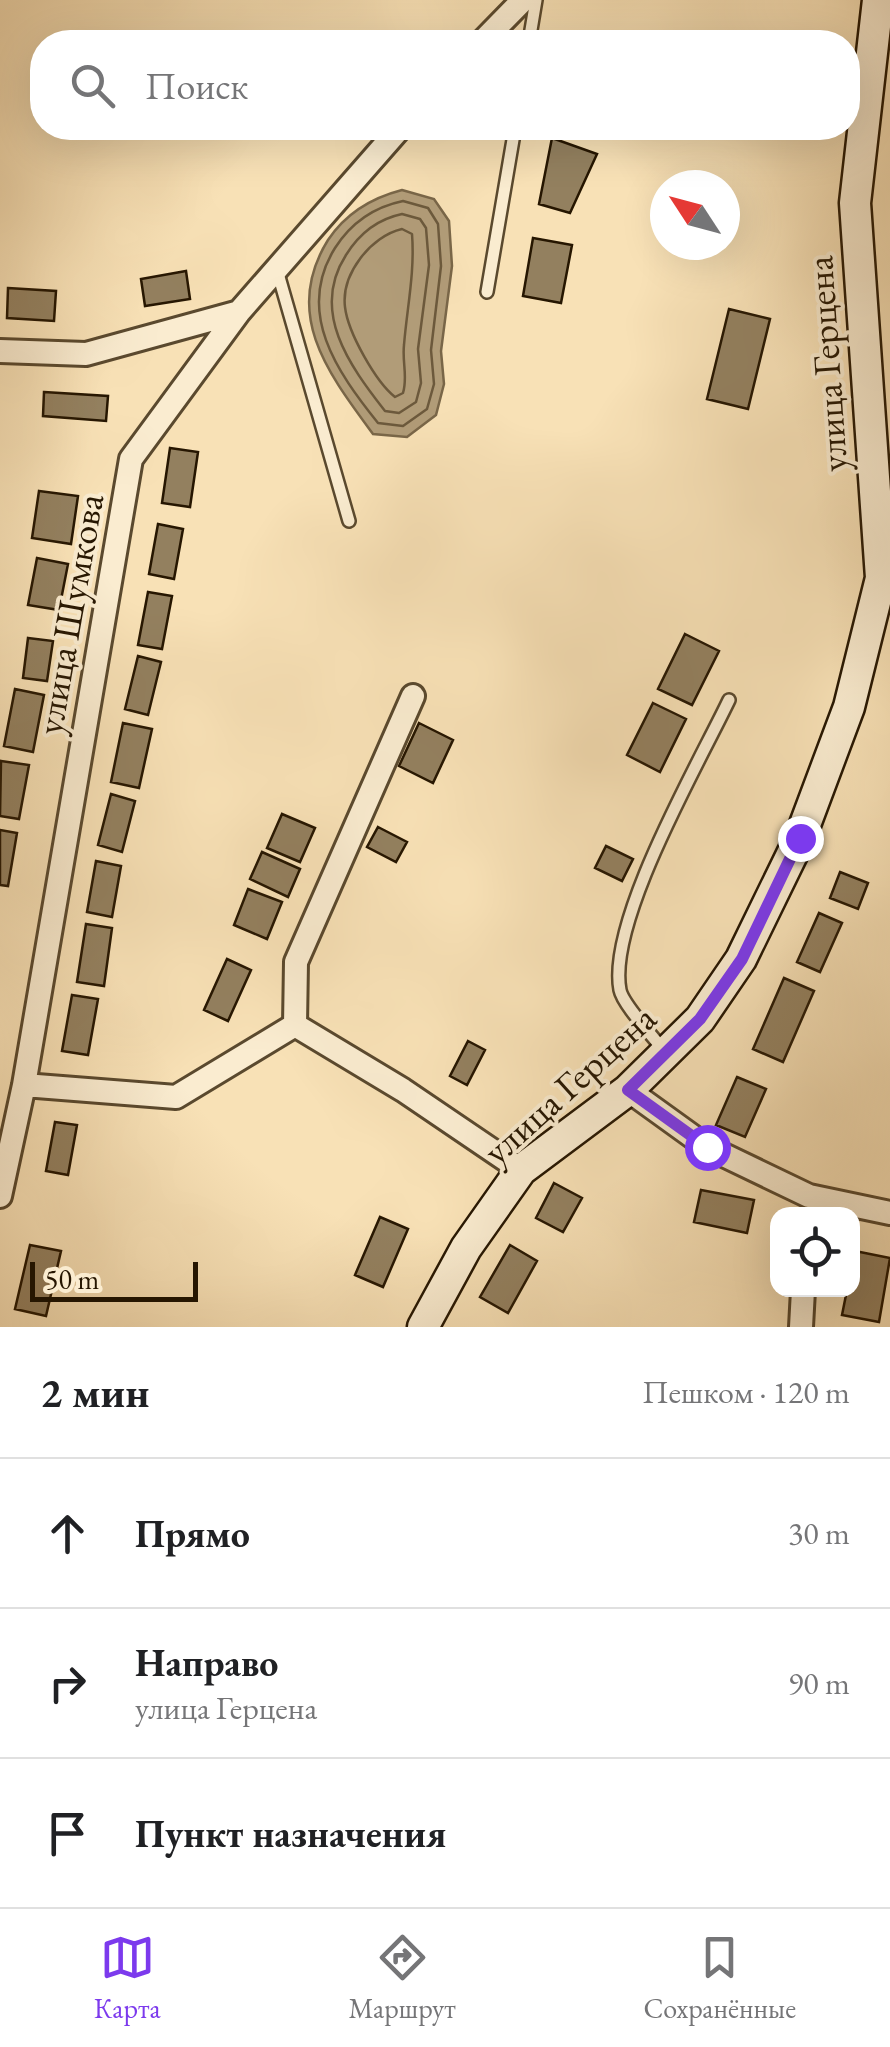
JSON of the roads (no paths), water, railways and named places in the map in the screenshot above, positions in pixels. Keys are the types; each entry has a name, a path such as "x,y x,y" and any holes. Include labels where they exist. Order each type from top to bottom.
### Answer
{"street":[{"path":"494,30 524,0"},
{"name":"улица Герцена","path":"423,1327 466,1248 521,1170 628,1090 667,1055 700,1019 742,959 800,838 849,707 881,578 855,203 878,0"},
{"name":"улица Шумкова","path":"0,1196 24,1085 131,459 239,312 390,140"},
{"path":"0,351 86,354 239,312"},
{"path":"295,1025 296,962 413,696"},
{"path":"24,1085 176,1097 295,1025"},
{"path":"295,1025 404,1090 521,1170"},
{"path":"628,1090 707,1147 809,1205 890,1212"},
{"path":"801,1327 803,1297"}],"lane":[{"path":"531,30 536,0"},
{"path":"487,292 512,140"},
{"path":"277,269 349,521"},
{"path":"667,1055 620,992 620,946 637,892 729,700"}],"water":[{"path":"402,190 434,199 449,221 452,266 441,351 444,384 436,415 407,437 373,434 341,388 316,342 309,293 315,267 335,230 360,208"}]}
